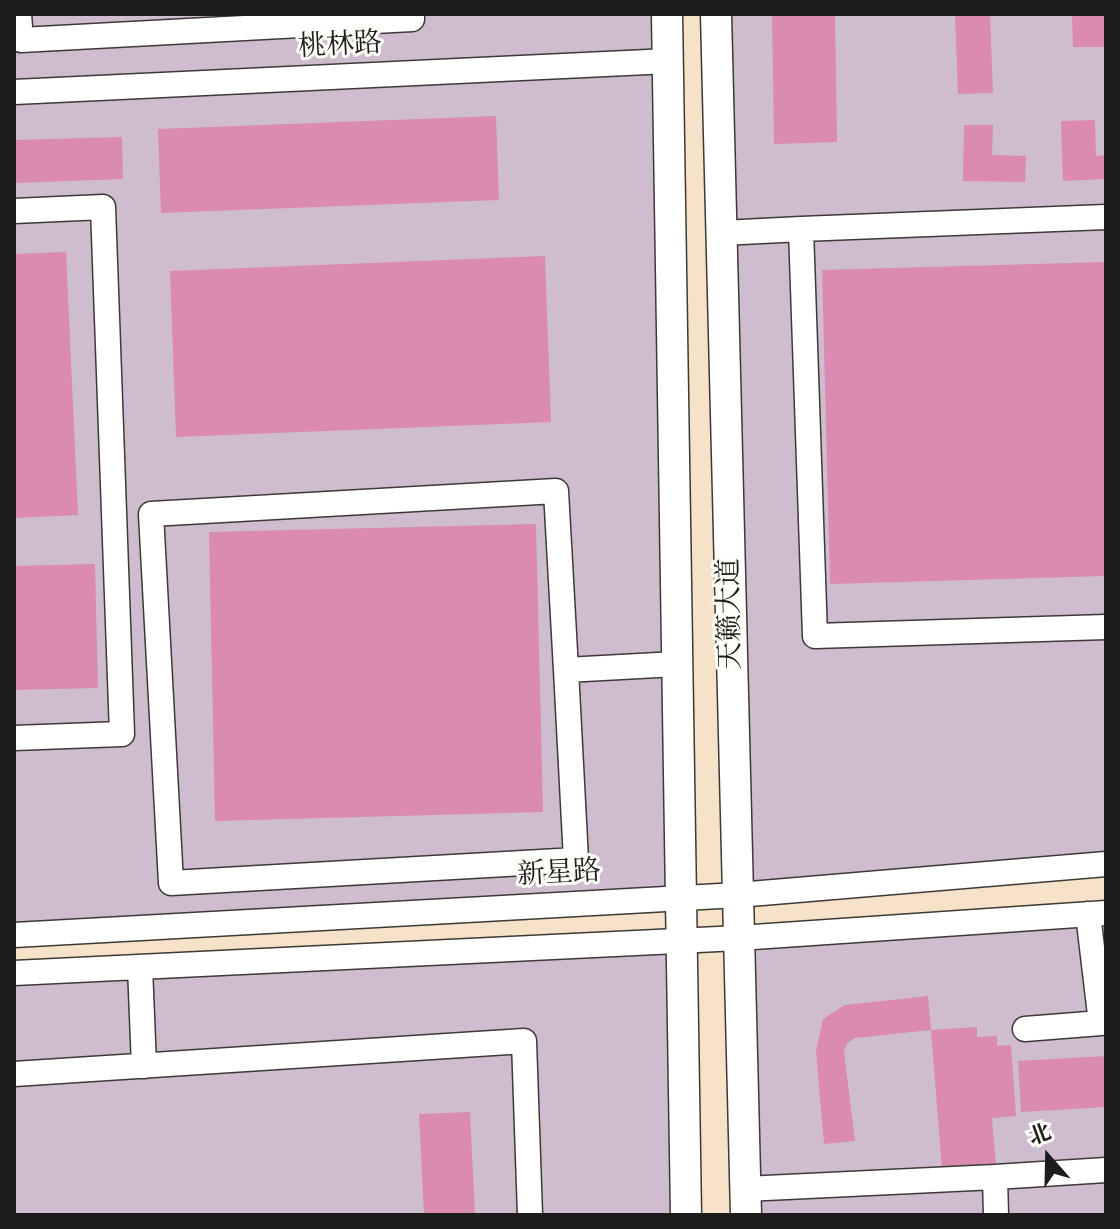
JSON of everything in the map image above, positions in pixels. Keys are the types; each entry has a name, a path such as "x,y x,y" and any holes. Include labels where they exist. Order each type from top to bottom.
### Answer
{"main road":[{"name":"天籁大道","path":"667,14 678,897 686,1215"},
{"name":"天籁大道","path":"716,14 745,1202"}],"street":[{"path":"19,14 21,40 412,19 412,14"},
{"name":"桃林路","path":"14,92 669,61"},
{"path":"14,211 103,207 122,734 14,738"},
{"path":"722,233 1106,217"},
{"path":"801,229 815,636 1106,627"},
{"path":"556,491 566,670 576,860 171,883 151,514 556,491"},
{"path":"566,670 676,664"},
{"name":"新星路","path":"14,935 738,895 1106,864"},
{"path":"14,973 739,938 1097,913 1104,1023 1025,1029"},
{"path":"140,967 144,1066"},
{"path":"14,1074 524,1041 530,1215"},
{"path":"745,1202 995,1177 1106,1170"},
{"path":"995,1177 996,1215"}],"shaded area":[{"path":"14,14 667,14 678,897 14,935"},
{"path":"716,14 1106,14 1106,869 738,895"},
{"path":"1106,913 1106,1215 746,1215 739,938"},
{"path":"679,940 686,1215 14,1215 14,973"}],"building":[{"path":"772,14 835,14 837,142 774,144"},
{"path":"955,14 990,14 993,93 958,94"},
{"path":"1072,14 1106,14 1106,47 1073,47"},
{"path":"496,116 499,200 161,213 158,129"},
{"path":"1095,120 1096,156 1106,155 1106,179 1063,181 1061,121"},
{"path":"964,125 993,125 992,155 1026,156 1025,182 963,181"},
{"path":"122,137 123,179 14,183 14,140"},
{"path":"66,252 78,515 14,518 14,254"},
{"path":"545,256 551,422 176,437 170,271"},
{"path":"1106,262 1106,576 830,584 822,270"},
{"path":"536,524 543,812 215,821 209,532"},
{"path":"95,564 98,688 14,690 14,566"},
{"path":"928,996 931,1030 855,1038 847,1043 844,1052 855,1141 824,1144 816,1051 823,1019 845,1005"},
{"path":"977,1027 977,1037 997,1036 997,1046 1011,1045 1016,1116 992,1118 996,1166 942,1170 931,1030"},
{"path":"1106,1056 1106,1107 1021,1112 1018,1061"},
{"path":"470,1112 475,1215 424,1215 419,1114"}]}
